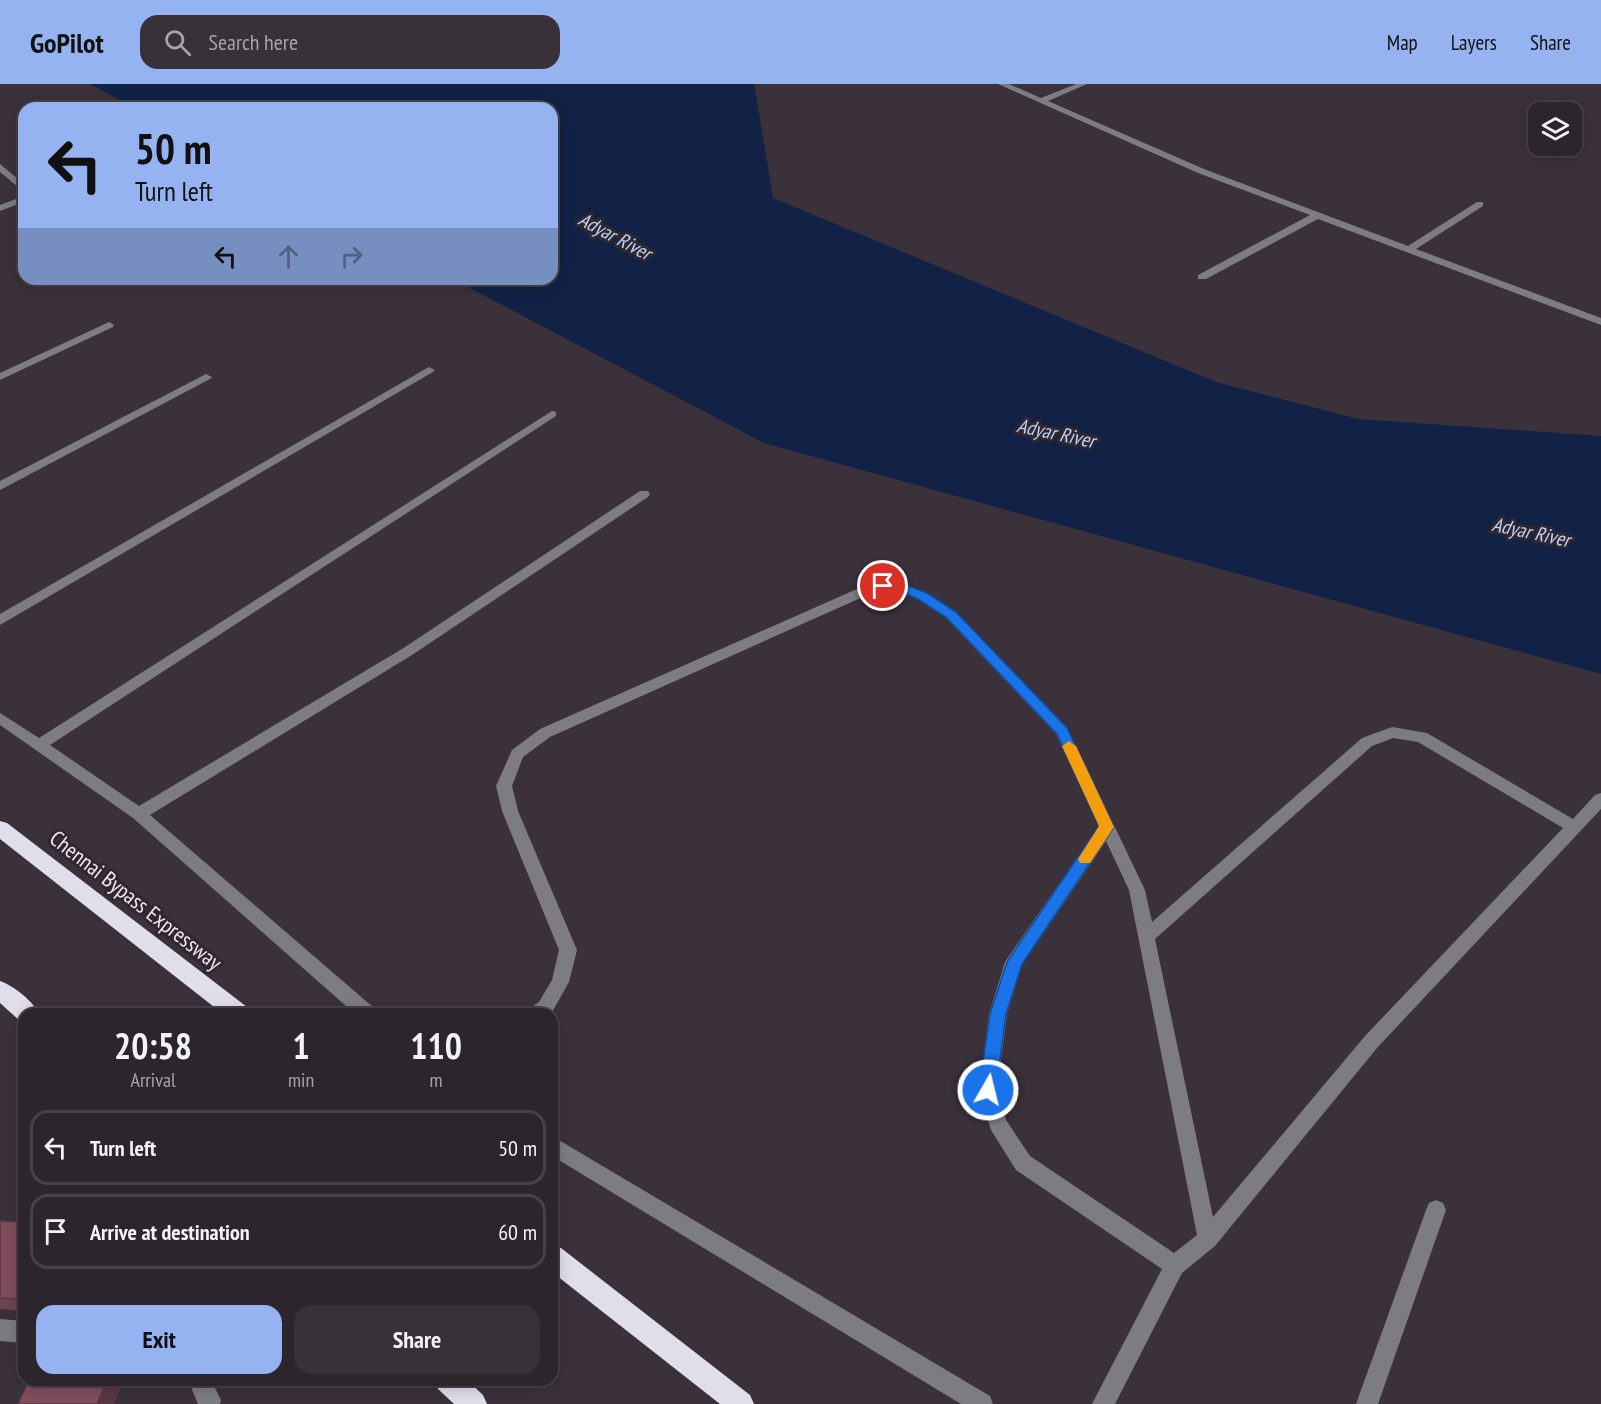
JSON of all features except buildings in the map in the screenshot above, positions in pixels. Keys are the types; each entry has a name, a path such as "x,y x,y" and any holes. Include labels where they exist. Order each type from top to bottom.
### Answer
{"highway":[{"name":"Chennai Bypass Expressway","path":"0,828 232,1008"},
{"path":"0,990 21,1008"},
{"path":"558,1262 741,1404"},
{"path":"454,1386 474,1404"}],"street":[{"path":"1002,84 1201,171 1601,322"},
{"path":"1040,101 1083,84"},
{"path":"0,166 18,183"},
{"path":"0,208 18,201"},
{"path":"1408,250 1480,204"},
{"path":"1202,277 1318,215"},
{"path":"0,377 110,326"},
{"path":"0,620 429,370"},
{"path":"0,486 206,377"},
{"path":"39,745 552,414"},
{"path":"139,814 407,652 644,494"},
{"path":"545,1008 560,982 568,950 510,811 504,786 517,754 545,733 871,588 896,585 922,596 951,615 1062,731 1137,890 1208,1239"},
{"path":"0,718 139,814 361,1008"},
{"path":"1146,937 1367,742 1392,732 1422,737 1575,827"},
{"path":"1103,1404 1175,1266 1208,1239 1371,1042 1601,799"},
{"path":"1107,827 1014,962 998,1014 988,1090 998,1124 1023,1163 1175,1266"},
{"path":"558,1148 982,1404"},
{"path":"1366,1404 1436,1210"},
{"path":"0,1330 18,1332"},
{"path":"202,1386 210,1400 209,1404"}],"water":[{"name":"Adyar River","path":"90,84 754,84 773,198 1216,382 1358,419 1601,436 1601,674 764,443 464,285 558,285 558,102 124,102"}],"slow traffic":[{"path":"1069,746 1107,827 1085,859"}],"route":[{"path":"883,586 896,585 922,596 951,615 1062,731 1107,827 1014,962 998,1014 988,1090"}]}
